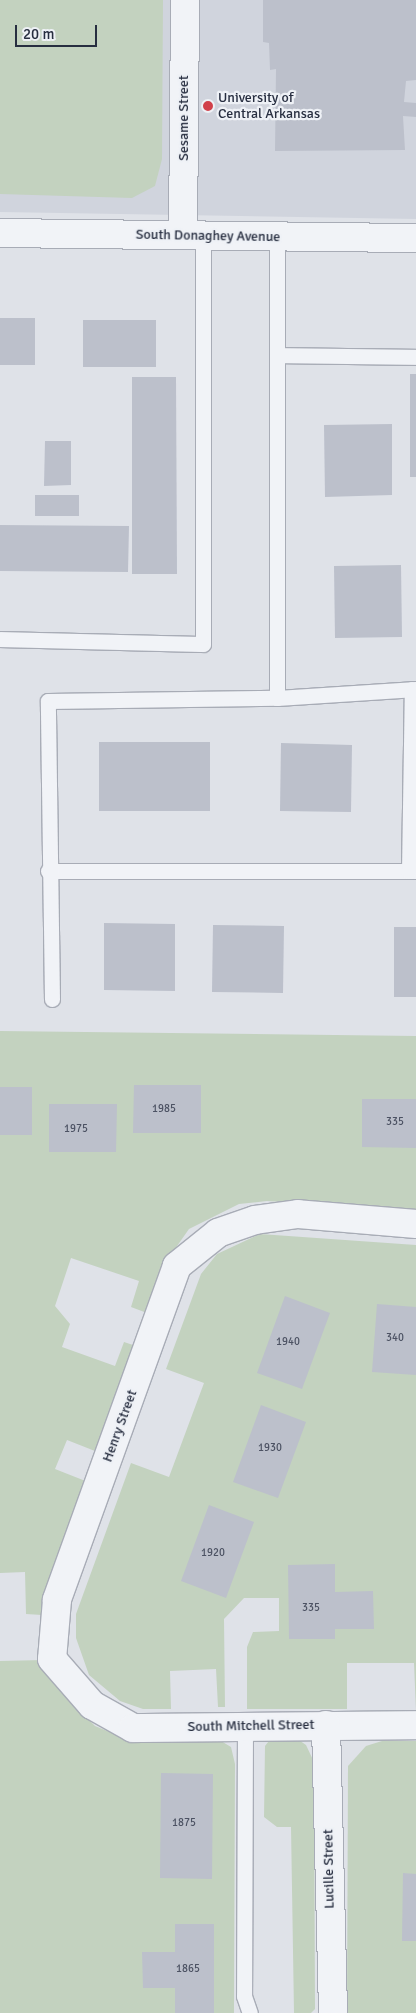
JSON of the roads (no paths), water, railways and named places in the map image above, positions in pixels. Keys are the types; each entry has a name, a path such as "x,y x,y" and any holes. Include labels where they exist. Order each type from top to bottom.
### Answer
{"street":[{"name":"Sesame Street","path":"185,0 193,236"},
{"name":"South Donaghey Avenue","path":"0,233 416,238"},
{"name":"Henry Street","path":"92,1705 52,1659 57,1600 177,1266 218,1233 255,1220 298,1214 416,1224"},
{"name":"South Mitchell Street","path":"92,1705 132,1728 416,1725"},
{"name":"Lucille Street","path":"326,1725 333,2013"}],"lane":[{"path":"0,639 204,644 193,236"},
{"path":"277,237 277,698"},
{"path":"278,355 416,357"},
{"path":"48,871 412,871 414,689 277,698 48,701 48,871 52,999"},
{"path":"245,1726 244,1996 250,2013"}],"place":[{"name":"University of Central Arkansas","path":"208,106"}]}
